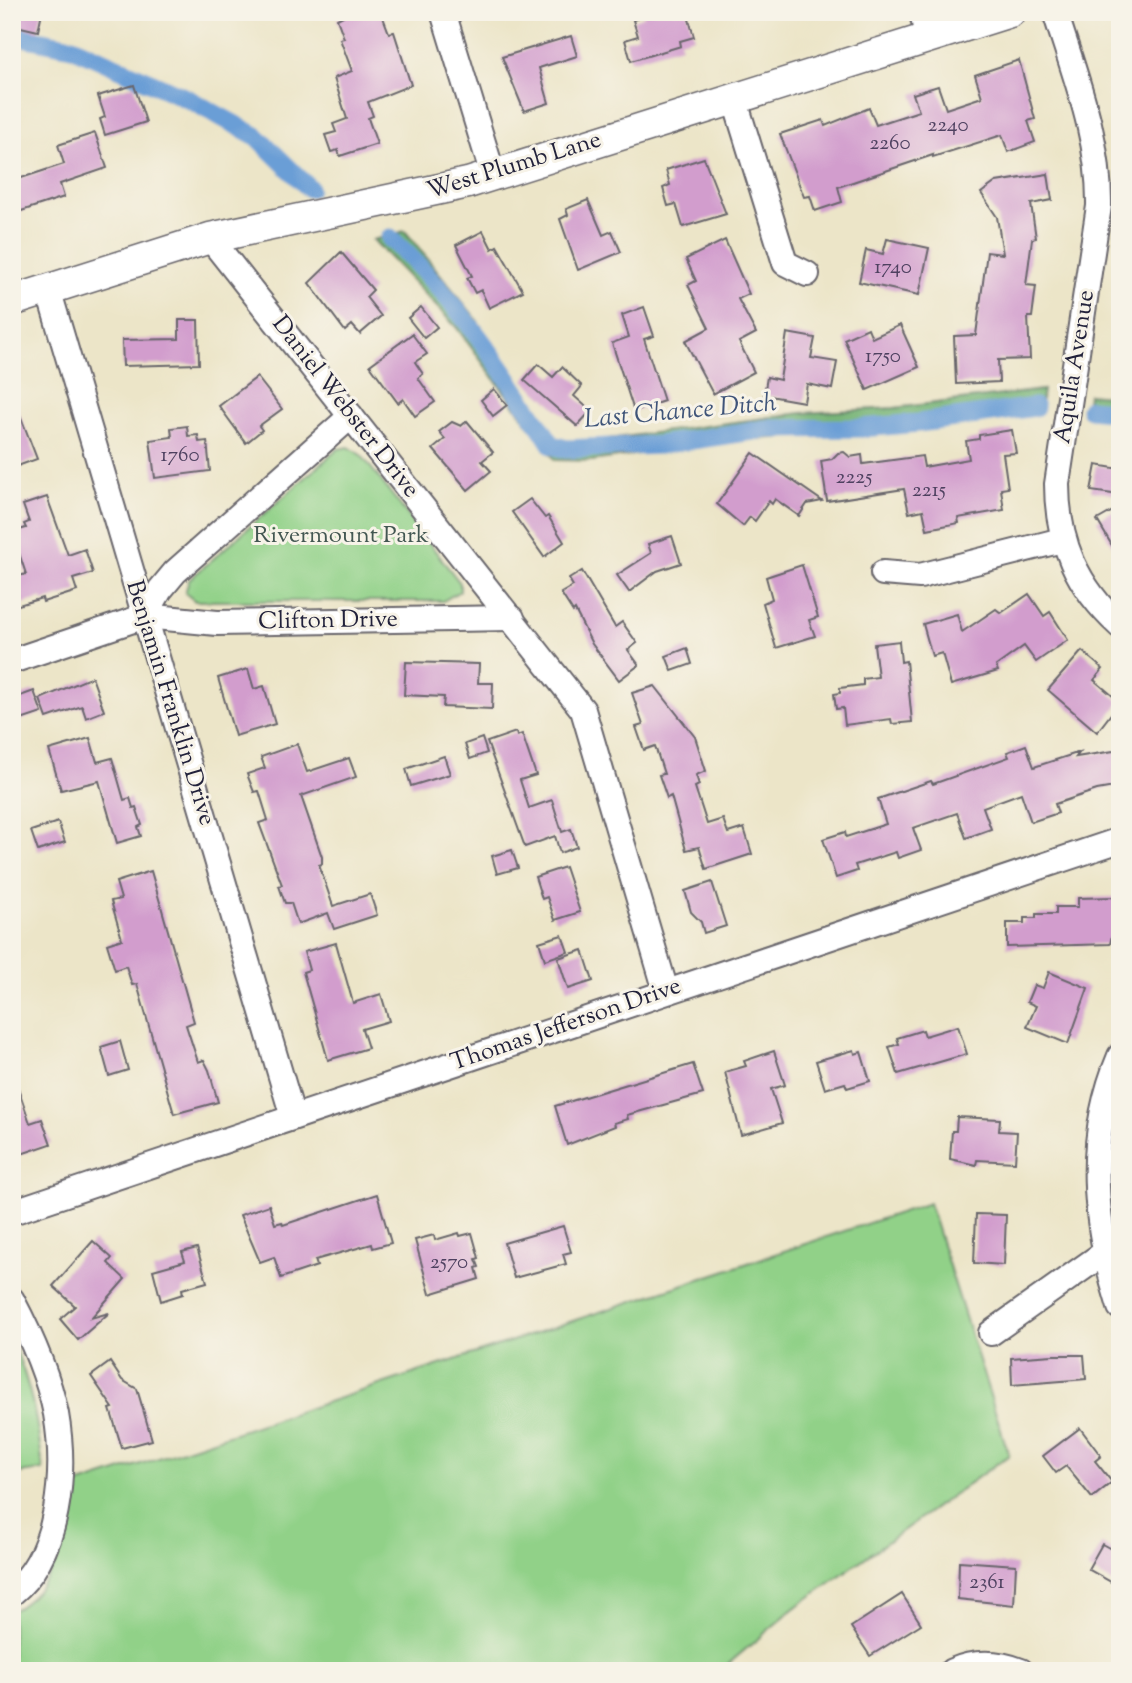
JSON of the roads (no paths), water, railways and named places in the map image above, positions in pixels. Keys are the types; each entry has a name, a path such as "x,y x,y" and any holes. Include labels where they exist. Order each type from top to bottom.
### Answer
{"main road":[{"name":"West Plumb Lane","path":"12,301 210,238 407,198 493,175 734,98 925,25 1010,12"}],"street":[{"path":"443,12 493,175"},
{"name":"Aquila Avenue","path":"1055,12 1095,142 1100,176 1099,206 1057,484 1057,511 1062,540 1072,566 1087,592 1120,626"},
{"path":"734,98 785,263 807,274"},
{"name":"Daniel Webster Drive","path":"210,238 583,710 666,991"},
{"name":"Benjamin Franklin Drive","path":"48,289 293,1117"},
{"path":"12,661 145,617 160,590 175,572 351,416"},
{"path":"883,573 920,576 1062,540"},
{"name":"Clifton Drive","path":"145,617 217,622 512,618"},
{"name":"Thomas Jefferson Drive","path":"12,1212 1120,840"},
{"path":"1120,1056 1098,1133 1097,1212 1104,1253 1120,1307"},
{"path":"991,1333 1104,1253"},
{"path":"12,1300 43,1369 56,1416 58,1467 55,1519 49,1539 31,1576 12,1594"},
{"path":"952,1671 991,1663 1021,1671"}],"waterway":[{"name":"Last Chance Ditch","path":"12,35 72,47 190,100 256,136 309,188"},
{"name":"Last Chance Ditch","path":"390,238 458,310 497,362 552,445 566,449 658,445 766,429 861,428 918,423 1035,407"},
{"name":"Last Chance Ditch","path":"1090,409 1120,412"}],"park label":[{"name":"Rivermount Park","path":"341,536"}]}
